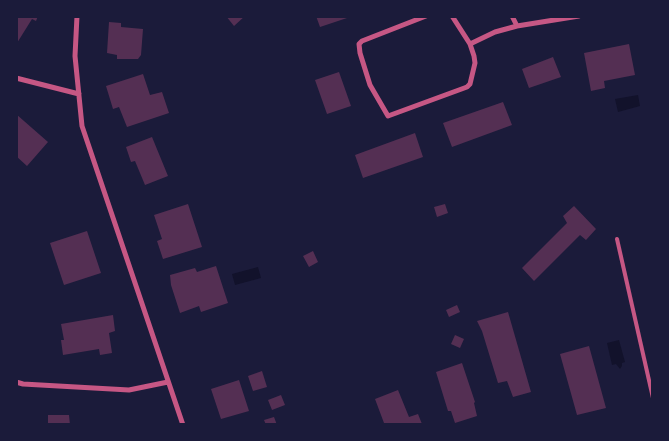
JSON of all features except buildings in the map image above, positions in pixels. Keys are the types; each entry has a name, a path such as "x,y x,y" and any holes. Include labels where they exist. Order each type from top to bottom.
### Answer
{"street":[{"path":"78,16 75,56 82,126 182,425"},
{"path":"426,16 362,41 359,44 370,85 388,116 467,87 470,84 475,63 470,44 452,16"},
{"path":"512,16 517,26"},
{"path":"470,44 495,32 517,26 579,16"},
{"path":"16,78 78,94"},
{"path":"16,382 128,390 168,382"}],"lane":[{"path":"617,239 653,398"}],"shaded area":[{"path":"638,95 640,106 618,112 615,99"},
{"path":"258,267 261,278 235,285 232,274"},
{"path":"619,340 625,362 622,363 620,369 616,364 612,365 607,343"}]}
